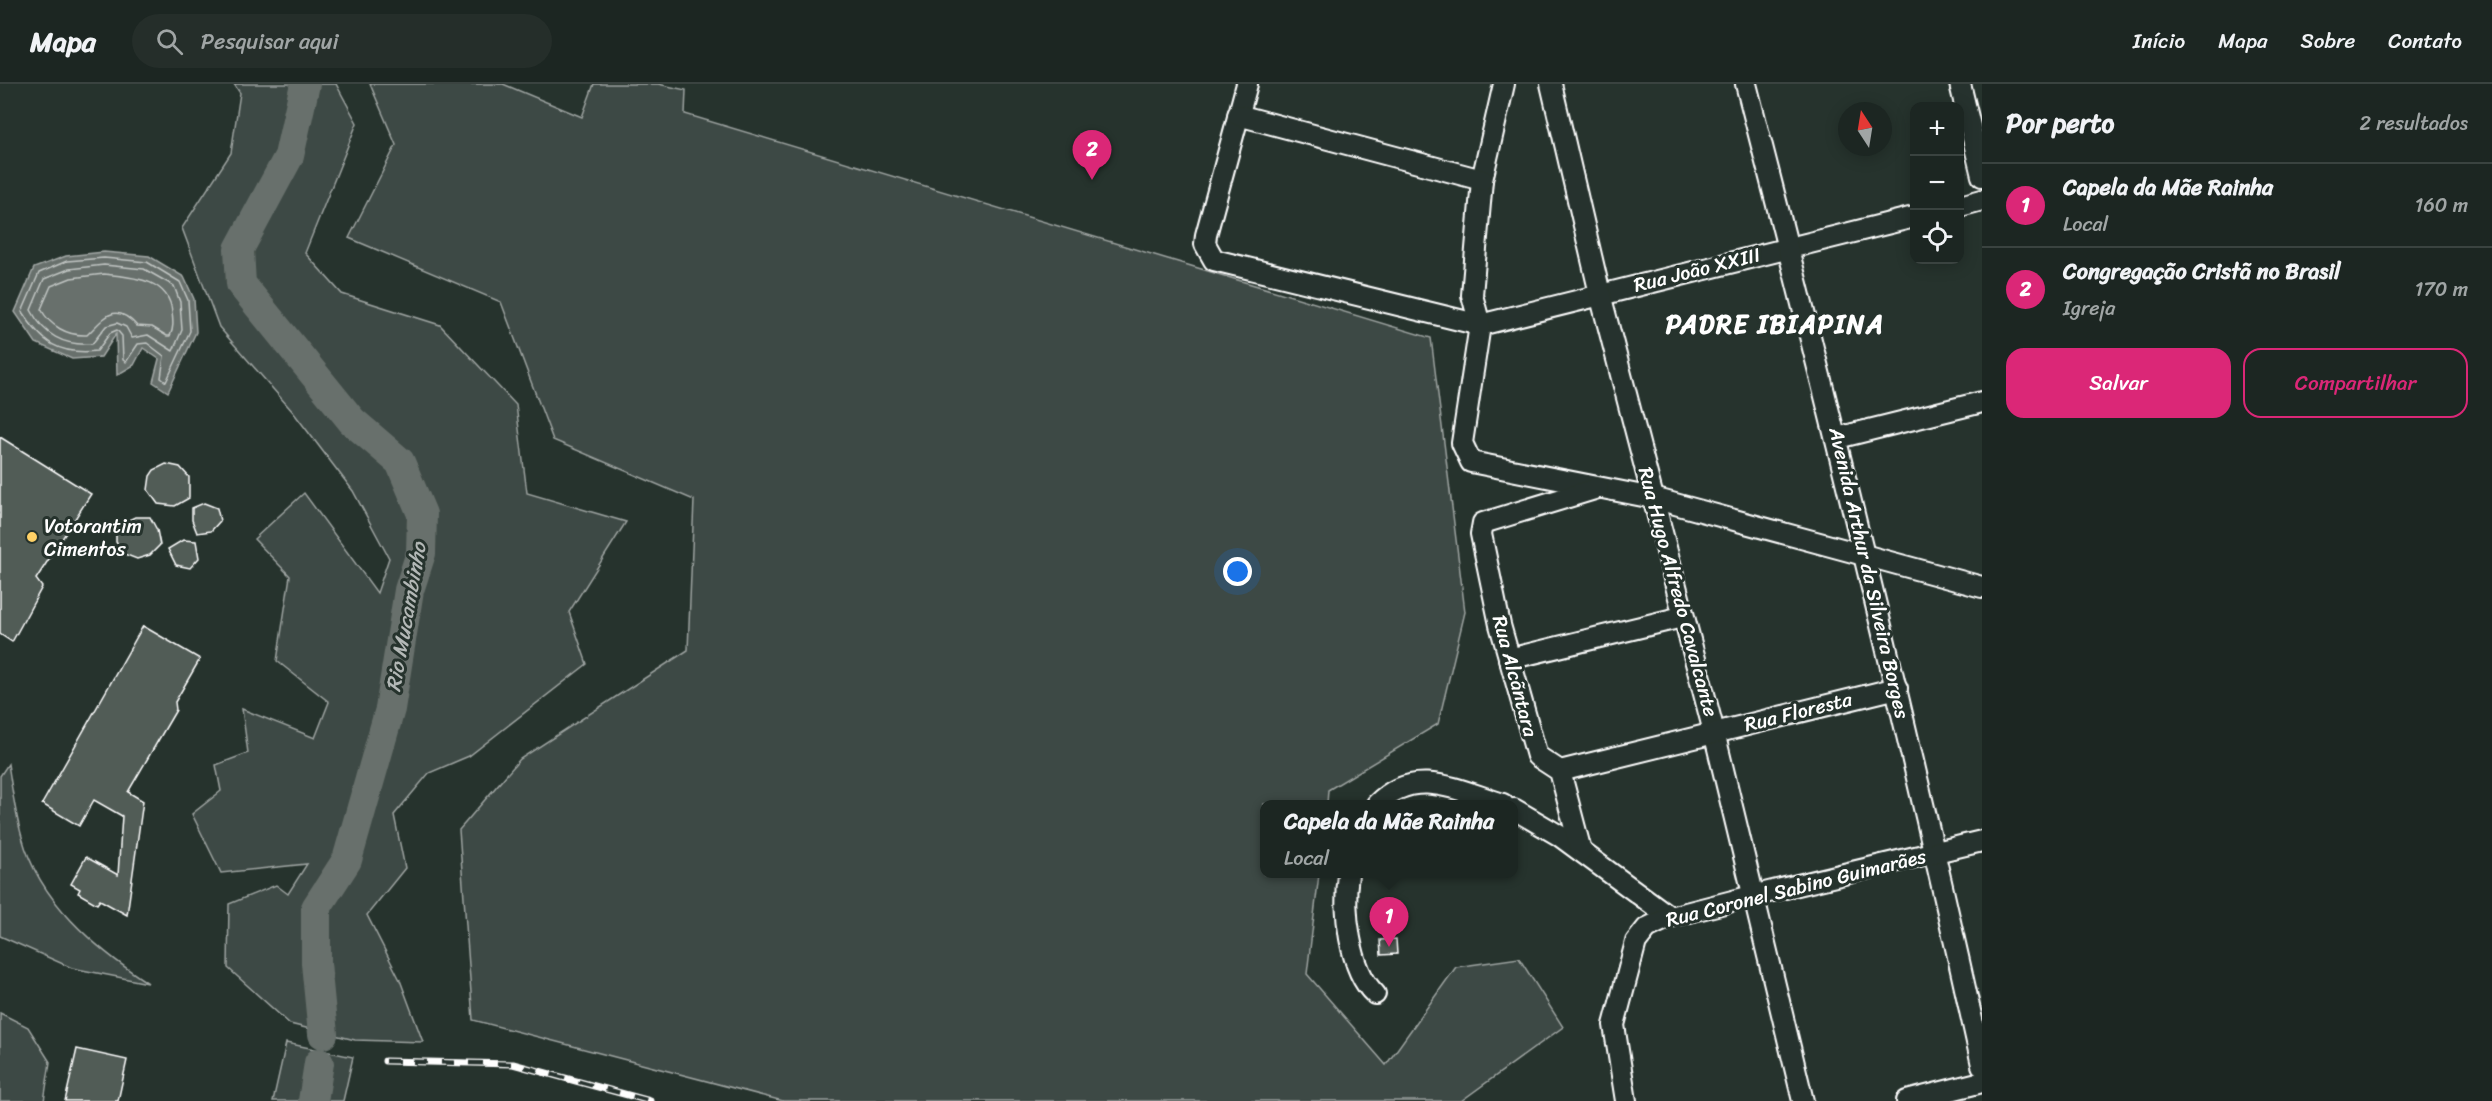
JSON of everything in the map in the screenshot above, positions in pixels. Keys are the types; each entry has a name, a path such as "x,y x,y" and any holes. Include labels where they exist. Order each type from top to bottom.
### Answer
{"street":[{"path":"1247,84 1206,235 1205,244 1214,260 1480,325"},
{"path":"1504,84 1482,180 1472,295 1480,325 1462,443 1471,462 1653,498 1864,557 1982,587"},
{"name":"Rua Hugo Alfredo Cavalcante","path":"1551,84 1600,294 1682,617 1714,732 1803,1101"},
{"name":"Avenida Arthur da Silveira Borges","path":"1746,84 1837,438 1936,852 1982,1065"},
{"path":"1959,84 1982,176"},
{"path":"1238,115 1482,180"},
{"path":"1964,205 1982,201"},
{"name":"Rua João XXIII","path":"1480,325 1910,218"},
{"path":"1837,438 1982,402"},
{"name":"Rua Alcãntara","path":"1560,771 1537,756 1509,658 1481,534 1483,523 1602,487"},
{"path":"1509,658 1682,617"},
{"name":"Rua Floresta","path":"1560,771 1897,688"},
{"path":"1560,771 1581,851"},
{"path":"1381,800 1403,785 1420,782 1447,787 1490,800"},
{"path":"1518,810 1581,851 1670,917"},
{"name":"Rua Coronel Sabino Guimarães","path":"1626,1101 1615,1042 1617,1007 1636,942 1647,928 1670,917 1982,842"},
{"path":"1348,878 1348,920 1358,970 1365,984 1375,994"},
{"path":"1907,1101 1982,1082"}],"shaded area":[{"path":"234,84 336,84 357,123 305,253 342,294 440,325 516,405 527,493 626,522 569,612 587,664 469,756 429,773 394,815 405,868 367,915 400,980 423,1042 355,1040 290,1024 228,968 229,904 276,885 288,894 307,864 221,873 192,814 221,791 216,765 248,753 242,709 315,738 329,702 277,661 290,576 254,539 304,493 377,593 389,558 353,491 293,412 219,327 182,228 231,153 240,93"},
{"path":"370,84 503,84 582,117 594,84 658,84 686,90 685,114 1431,338 1465,612 1438,724 1328,790 1327,800 1260,800 1260,878 1319,878 1307,974 1386,1065 1456,967 1519,958 1563,1027 1461,1101 783,1101 473,1020 459,830 520,759 688,650 694,500 553,440 501,302 349,238 396,145"},
{"path":"8,764 22,837 41,882 55,902 89,938 148,983 72,968 0,936 0,776"},
{"path":"0,1013 28,1027 50,1062 44,1101 0,1101"},
{"path":"286,1043 353,1057 343,1101 273,1101"}],"water":[{"path":"104,252 149,256 184,277 194,299 196,332 168,392 153,382 159,359 143,348 134,365 117,375 116,334 101,357 72,359 36,343 15,312 34,268 66,256"}],"building":[{"name":"Votorantim Cimentos","path":"0,437 91,494 36,579 42,587 12,642 0,634"},
{"path":"166,464 180,467 189,477 189,498 175,506 158,504 148,490 150,476 154,470"},
{"path":"204,503 217,508 220,521 211,531 197,533 192,520 192,508"},
{"path":"135,517 150,517 157,530 160,545 150,555 137,559 124,554 116,542 116,535 122,523"},
{"path":"183,540 196,541 199,558 190,568 176,565 168,549"},
{"path":"143,626 200,659 175,702 176,710 128,792 143,801 127,915 100,900 97,904 78,893 80,889 71,884 86,857 118,875 122,816 94,800 79,826 42,804"},
{"path":"1396,939 1397,954 1381,955 1380,940"},
{"path":"77,1049 127,1060 118,1101 65,1101"}],"waterway":[{"name":"Rio Mucambinho","path":"305,84 289,156 239,249 241,284 352,421 400,462 422,514 421,553 409,590 390,709 347,860 316,908 316,963 323,1034"},
{"name":"Rio Mucambinho","path":"313,1101 319,1063"}],"railway":[{"path":"385,1061 513,1064 650,1101"}],"place":[{"name":"Congregação Cristã no Brasil","path":"1092,180"},
{"name":"Votorantim Cimentos","path":"32,537"},
{"name":"Capela da Mãe Rainha","path":"1389,947"}],"district":[{"name":"PADRE IBIAPINA","path":"1775,324"}]}
